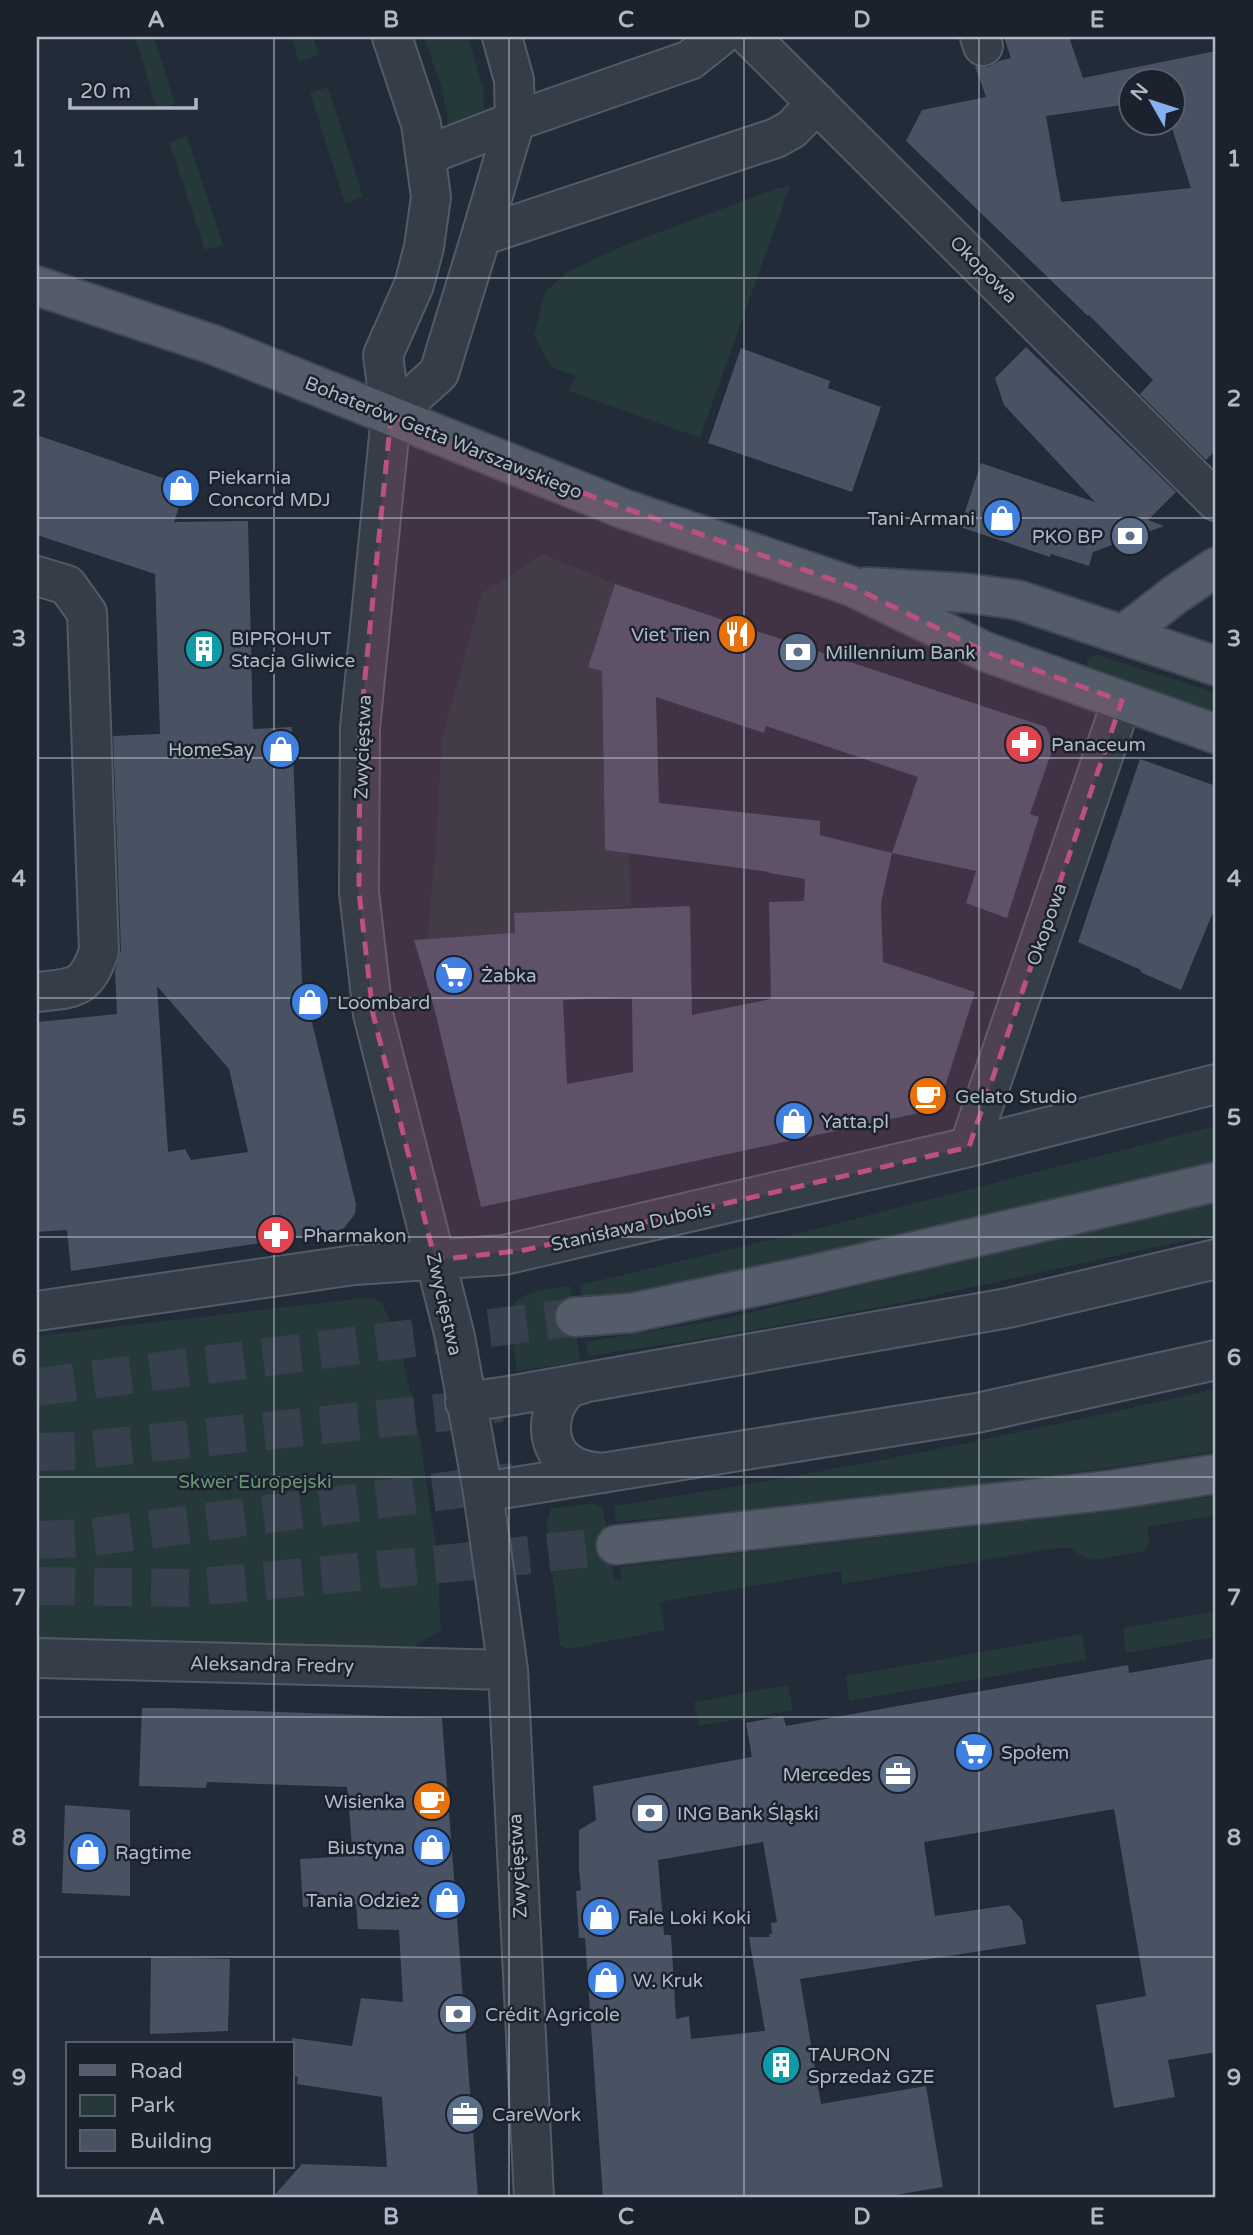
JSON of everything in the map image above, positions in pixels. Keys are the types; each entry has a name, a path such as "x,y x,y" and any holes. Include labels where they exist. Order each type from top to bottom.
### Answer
{"main road":[{"name":"Bohaterów Getta Warszawskiego","path":"37,285 214,345 624,509 851,586 986,652 1216,734"},
{"path":"1124,634 1216,567"},
{"name":"Bohaterów Getta Warszawskiego","path":"851,586 966,593 1018,600 1216,666"},
{"path":"575,1317 631,1313 815,1275 1216,1182"},
{"path":"616,1545 1111,1490 1216,1474"}],"street":[{"name":"Zwycięstwa","path":"392,37 421,124 427,155 430,197 424,247 409,301 383,355 391,416 360,728 359,892 373,1014 455,1337 483,1492 508,1670 534,2198"},
{"path":"391,416 439,373 515,121 514,80 502,37"},
{"path":"427,155 690,60 719,37"},
{"name":"Okopowa","path":"750,37 813,108 1209,494"},
{"path":"481,236 776,138 792,129 813,108"},
{"path":"37,576 67,585 87,613 99,951 84,981 72,988 37,992"},
{"name":"Okopowa","path":"969,1147 1122,701"},
{"name":"Stanisława Dubois","path":"37,1311 354,1265 504,1255 969,1147 1216,1084"},
{"path":"465,1402 1008,1308 1216,1259"},
{"path":"483,1492 977,1413 1216,1360"},
{"path":"583,1383 570,1388 555,1407 551,1430 553,1443 559,1455 575,1467 604,1473"},
{"name":"Aleksandra Fredry","path":"37,1658 508,1670"}],"highlighted area":[{"path":"391,416 601,500 851,586 986,652 1122,701 969,1147 525,1250 435,1260 373,1014 359,892 360,728"}],"green space":[{"path":"135,37 154,37 175,104 157,110"},
{"path":"291,37 313,37 319,55 299,62"},
{"path":"424,37 468,37 483,87 484,114 449,125 441,86"},
{"path":"328,87 363,197 345,203 310,93"},
{"path":"187,136 223,245 205,250 169,142"},
{"path":"790,186 700,438 569,391 576,376 551,367 534,335 545,292 567,272 625,245"},
{"path":"543,554 615,584 588,666 602,671 605,850 629,853 631,907 514,913 515,933 427,940 442,739 482,593"},
{"path":"1098,655 1216,693 1216,713 1088,669 1087,660"},
{"path":"1216,1126 1216,1162 811,1261 582,1305 580,1285 815,1229"},
{"path":"1216,1200 1216,1234 891,1305 708,1338 588,1356 586,1342 718,1320"},
{"path":"570,1286 580,1362 517,1371 509,1314 512,1306 525,1295"},
{"name":"Skwer Europejski","path":"372,1297 382,1303 400,1344 419,1433 437,1553 441,1630 407,1651 37,1648 37,1336"},
{"path":"1216,1389 1216,1451 992,1483 616,1522 614,1506 916,1453"},
{"path":"1216,1496 1216,1515 1148,1527 1149,1542 1146,1551 1093,1560 1070,1548 1057,1548 842,1584 841,1571 660,1602 665,1630 568,1649 560,1646 547,1521 551,1509 593,1503 603,1508 614,1580 622,1579 620,1567"},
{"path":"1216,1611 1216,1637 1126,1653 1123,1628"},
{"path":"1082,1634 1086,1660 849,1701 846,1676"},
{"path":"788,1685 793,1710 699,1726 694,1702"}],"building":[{"path":"1004,37 1069,37 1083,78 1116,71 1116,106 1046,116 1061,202 1191,188 1174,136 1186,136 1186,66 1142,66 1216,51 1216,450 1206,460 1140,394 1153,380 1089,315 906,141 922,110 986,97 975,66 989,67 1011,58"},
{"path":"1026,347 1176,492 1148,520 1164,526 1093,552 1089,566 1051,554 1050,557 960,527 981,463 1095,502 1004,405 995,378"},
{"path":"741,348 830,381 828,388 881,407 852,492 708,443"},
{"path":"37,435 186,486 174,522 248,521 253,729 292,727 302,981 356,1204 355,1214 344,1228 336,1232 71,1271 67,1230 37,1232 37,1022 117,1014 115,971 121,950 113,736 160,734 155,574 37,535","holes":["157,986 229,1069 248,1152 191,1160 185,1149 168,1152"]},
{"path":"615,584 1046,727 1054,745 1030,814 1039,817 1007,918 966,903 976,871 892,853 881,903 883,962 975,992 938,1109 481,1207 435,1011 414,940 515,933 514,913 690,906 692,1015 771,999 769,902 804,901 805,879 605,850 602,671 588,667","holes":["656,697 764,733 766,726 918,777 892,853 820,835 820,821 659,803","632,997 633,1072 567,1084 563,1000"]},
{"path":"1140,759 1216,786 1216,905 1181,990 1078,942"},
{"path":"1216,1658 1216,2052 1168,2060 1175,2097 1114,2108 1096,2005 1146,1996 1114,1809 924,1842 935,1916 1009,1905 1022,1920 1026,1944 800,1979 821,2104 926,2086 943,2187 877,2198 603,2198 585,1938 579,1938 576,1891 581,1890 579,1830 596,1820 593,1786 752,1757 746,1723 783,1716 786,1726 1128,1665 1129,1673","holes":["763,1842 777,1922 771,1923 770,1937 749,1937 765,2031 691,2039 689,2016 676,2019 671,1935 664,1935 658,1860"]},
{"path":"142,1708 442,1718 478,2198 272,2198 302,2164 387,2167 382,2097 297,2084 298,2077 294,2076 292,2038 352,2046 361,1998 403,2002 399,1930 358,1929 356,1904 303,1907 300,1859 353,1856 347,1787 207,1782 206,1788 139,1786"},
{"path":"65,1805 130,1810 130,1896 62,1893"},
{"path":"151,1957 230,1959 228,2031 150,2034"}],"tunnel":[{"path":"37,1387 575,1317"},
{"path":"37,1452 76,1451 466,1410 500,1403"},
{"path":"37,1540 85,1538 514,1482"},
{"path":"37,1586 189,1588 616,1545"}],"place":[{"name":"Piekarnia Concord MDJ","path":"181,488"},
{"name":"Tani Armani","path":"1002,518"},
{"name":"PKO BP","path":"1130,536"},
{"name":"Viet Tien","path":"737,634"},
{"name":"BIPROHUT Stacja Gliwice","path":"204,649"},
{"name":"Millennium Bank","path":"798,652"},
{"name":"Panaceum","path":"1024,744"},
{"name":"HomeSay","path":"281,749"},
{"name":"Żabka","path":"454,975"},
{"name":"Loombard","path":"310,1002"},
{"name":"Gelato Studio","path":"928,1096"},
{"name":"Yatta.pl","path":"794,1121"},
{"name":"Pharmakon","path":"276,1235"},
{"name":"Społem","path":"974,1752"},
{"name":"Mercedes","path":"898,1774"},
{"name":"Wisienka","path":"432,1801"},
{"name":"ING Bank Śląski","path":"650,1813"},
{"name":"Biustyna","path":"432,1847"},
{"name":"Ragtime","path":"88,1852"},
{"name":"Tania Odzież","path":"447,1900"},
{"name":"Fale Loki Koki","path":"601,1917"},
{"name":"W. Kruk","path":"606,1980"},
{"name":"Crédit Agricole","path":"458,2014"},
{"name":"TAURON Sprzedaż GZE","path":"781,2065"},
{"name":"CareWork","path":"465,2114"}]}
